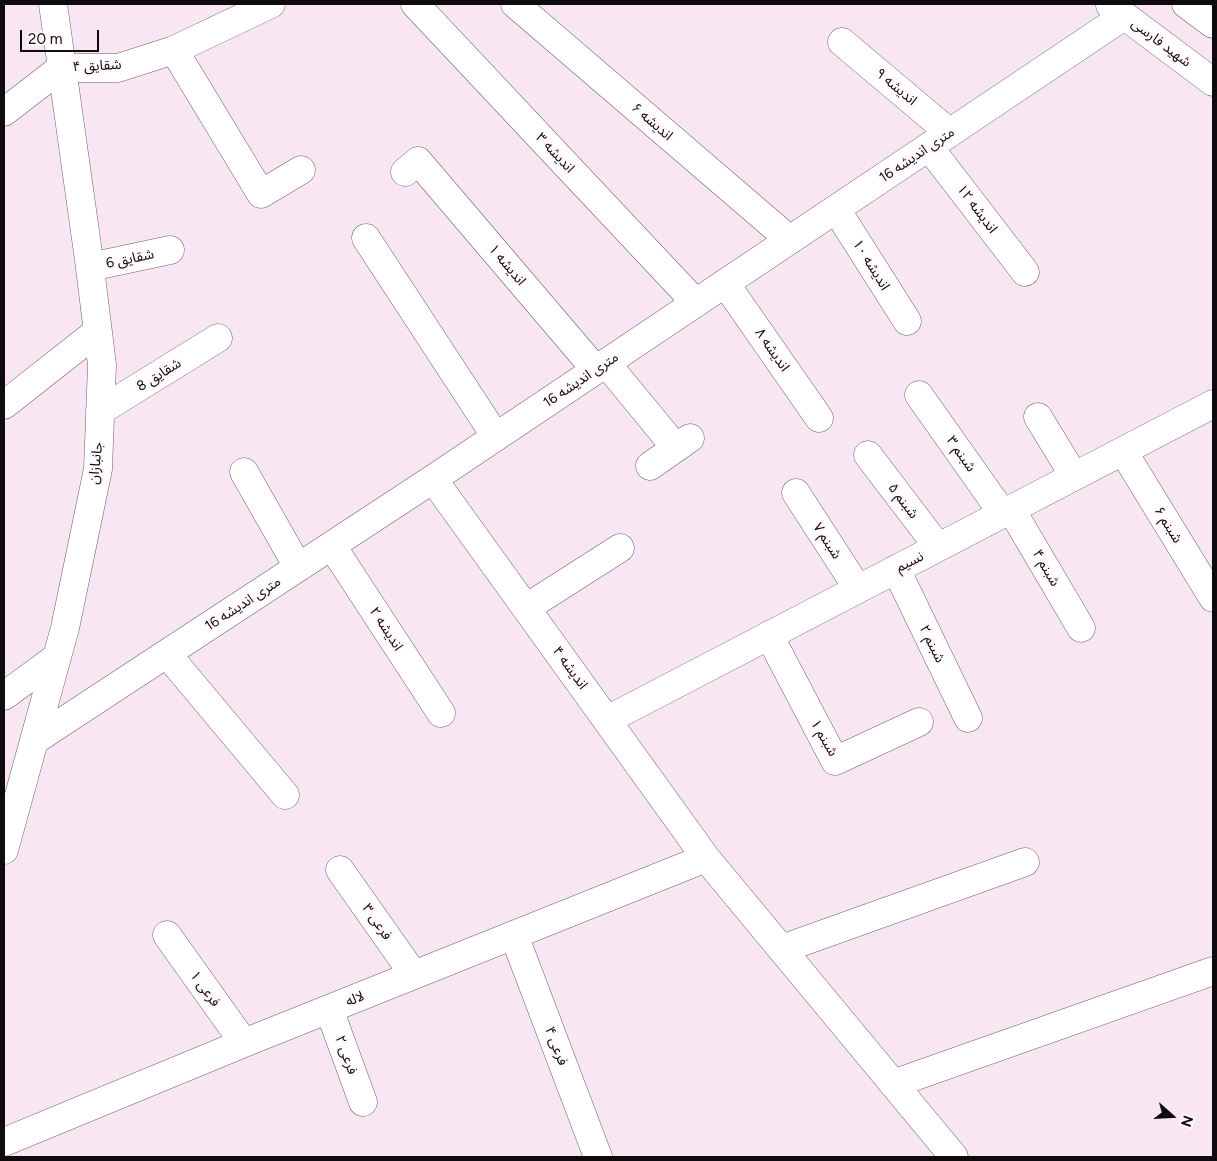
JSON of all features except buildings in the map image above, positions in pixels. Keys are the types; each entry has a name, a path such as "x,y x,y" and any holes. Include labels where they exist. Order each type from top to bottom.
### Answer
{"street":[{"name":"شقایق ۴","path":"61,68 118,68 174,50 270,4"},
{"name":"اندیشه ۳","path":"414,4 696,303"},
{"name":"اندیشه ۶","path":"515,4 790,240"},
{"path":"1186,4 1213,24"},
{"name":"جانبازان","path":"4,850 58,656 98,469 102,365 90,267 61,68 57,7"},
{"name":"16 متری اندیشه","path":"35,740 433,479 939,140 1116,10"},
{"name":"شهید فارسی","path":"1116,10 1213,82"},
{"name":"اندیشه ۹","path":"842,42 939,140"},
{"path":"174,50 261,194 301,170"},
{"path":"4,112 61,68"},
{"name":"اندیشه ۱۲","path":"939,140 1025,272"},
{"name":"اندیشه ۱","path":"411,166 601,366"},
{"name":"اندیشه ۱۰","path":"836,209 907,321"},
{"path":"366,238 496,437"},
{"name":"شقایق 6","path":"90,267 170,250"},
{"name":"اندیشه ۸","path":"726,283 819,418"},
{"path":"4,405 98,331"},
{"name":"شقایق 8","path":"100,411 218,338"},
{"path":"601,366 683,443 650,466"},
{"name":"شبنم ۳","path":"919,395 1007,511"},
{"name":"نسیم","path":"607,720 1213,404"},
{"path":"1038,417 1074,476"},
{"name":"شبنم ۶","path":"1123,451 1213,598"},
{"name":"شبنم ۵","path":"868,455 938,547"},
{"path":"244,472 298,568"},
{"name":"اندیشه ۴","path":"433,479 706,858 954,1157"},
{"name":"شبنم ۷","path":"796,493 858,589"},
{"name":"شبنم ۴","path":"1007,511 1081,628"},
{"name":"اندیشه ۲","path":"332,546 441,713"},
{"path":"526,608 620,548"},
{"name":"شبنم ۲","path":"896,570 968,718"},
{"name":"شبنم ۱","path":"769,635 835,761 920,722"},
{"path":"167,654 285,795"},
{"path":"4,696 58,656"},
{"name":"لاله","path":"4,1142 244,1043 706,858"},
{"path":"782,949 1025,862"},
{"name":"فرعی ۳","path":"340,870 414,975"},
{"name":"فرعی ۴","path":"514,935 598,1157"},
{"name":"فرعی ۱","path":"167,936 244,1043"},
{"path":"893,1084 1213,971"},
{"name":"فرعی ۲","path":"329,1009 363,1102"}]}
